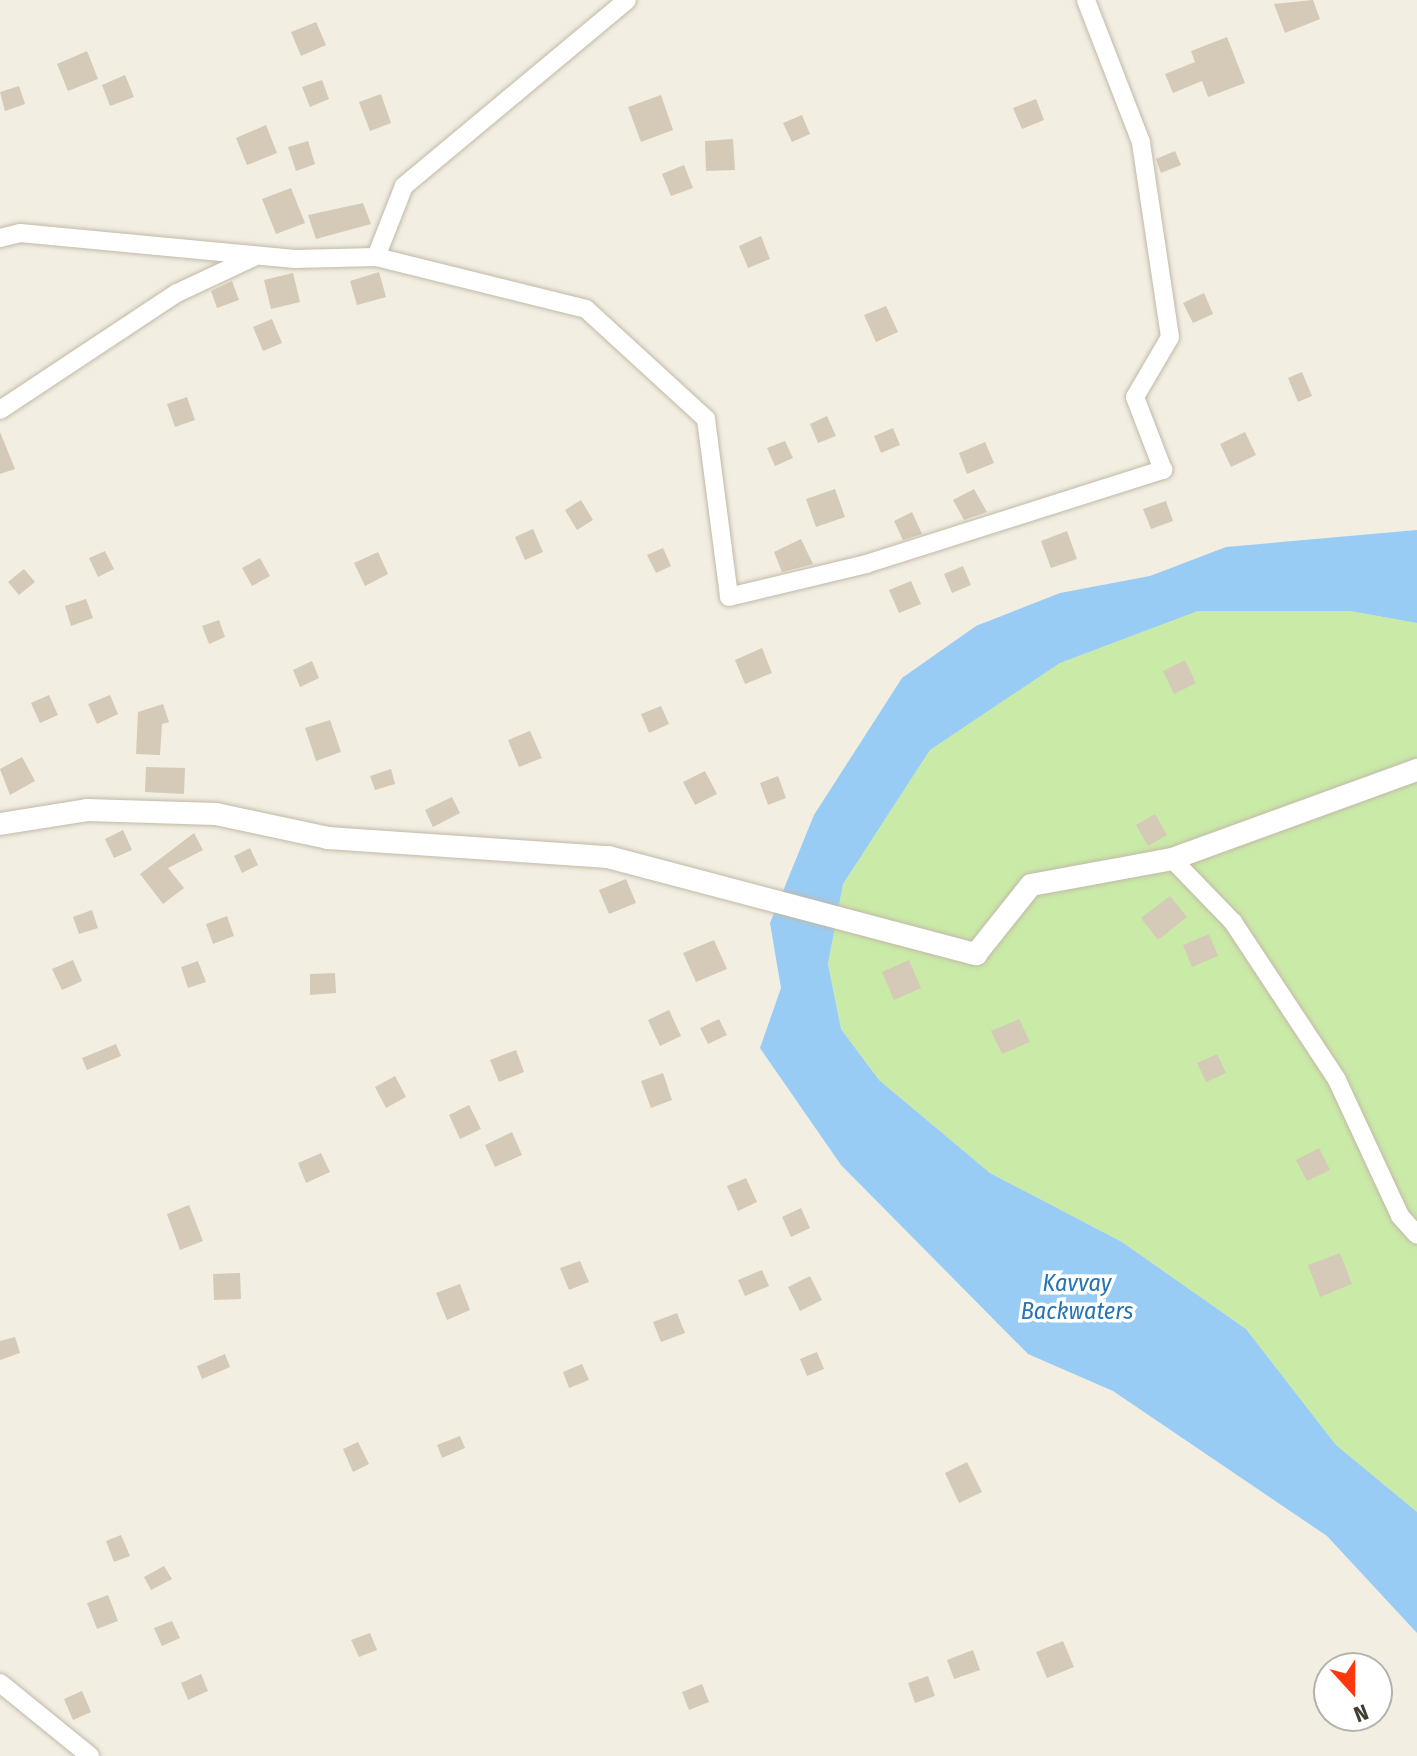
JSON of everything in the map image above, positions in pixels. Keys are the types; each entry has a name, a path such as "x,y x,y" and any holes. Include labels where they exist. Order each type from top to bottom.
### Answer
{"street":[{"path":"376,257 404,186 627,0"},
{"path":"0,238 20,233 254,257 376,257 586,309 706,419 729,597 866,564 1163,470 1135,397 1170,337 1141,142 1086,0"},
{"path":"0,410 177,293 254,257"},
{"path":"0,824 87,810 216,814 328,838 608,857 752,891 976,954 1031,885 1172,859 1417,770"},
{"path":"1172,859 1233,922 1322,1058 1400,1216 1417,1235"},
{"path":"0,1683 90,1756"}],"green space":[{"path":"1198,611 1350,611 1417,623 1417,1512 1336,1445 1246,1329 1122,1242 990,1173 879,1080 841,1029 828,964 843,884 930,750 1060,663"}],"water":[{"name":"Kavvay Backwaters","path":"1417,530 1417,623 1350,611 1198,611 1060,663 930,750 843,884 828,964 841,1029 879,1080 990,1173 1122,1242 1246,1329 1336,1445 1417,1512 1417,1633 1327,1536 1113,1391 1028,1354 841,1165 760,1048 781,988 770,923 814,815 902,678 976,626 1060,593 1150,576 1226,547"}],"building":[{"path":"1313,0 1320,19 1285,33 1274,4"},
{"path":"316,22 326,45 301,56 291,32"},
{"path":"1227,37 1245,83 1208,97 1202,81 1173,93 1165,74 1195,62 1191,51"},
{"path":"87,51 98,79 68,91 57,64"},
{"path":"125,75 134,97 110,106 102,85"},
{"path":"322,80 329,99 310,107 302,87"},
{"path":"19,86 25,104 5,111 0,92"},
{"path":"381,94 391,123 370,131 359,102"},
{"path":"661,95 673,130 641,142 628,107"},
{"path":"1036,99 1044,120 1022,129 1013,108"},
{"path":"802,115 810,134 792,142 783,123"},
{"path":"266,125 277,153 247,165 236,138"},
{"path":"733,139 735,170 706,171 705,141"},
{"path":"308,141 315,164 296,171 288,147"},
{"path":"1175,151 1181,165 1161,173 1156,159"},
{"path":"684,165 693,188 671,196 662,174"},
{"path":"291,188 305,223 276,234 262,199"},
{"path":"363,203 371,224 316,239 308,215"},
{"path":"761,236 770,259 748,268 739,246"},
{"path":"379,272 386,297 357,305 350,281"},
{"path":"293,273 300,302 271,309 264,280"},
{"path":"232,281 239,300 217,308 211,291"},
{"path":"1204,293 1213,314 1193,323 1183,303"},
{"path":"886,306 898,332 876,342 864,315"},
{"path":"272,319 282,343 263,351 253,327"},
{"path":"1302,372 1312,396 1298,402 1288,378"},
{"path":"187,397 195,420 175,427 167,404"},
{"path":"827,416 836,436 818,443 810,424"},
{"path":"893,428 900,445 881,453 874,436"},
{"path":"0,432 15,469 0,474"},
{"path":"1245,432 1256,455 1231,467 1220,444"},
{"path":"785,441 793,458 775,466 767,448"},
{"path":"985,442 994,463 967,474 959,453"},
{"path":"835,489 845,517 816,527 806,499"},
{"path":"974,489 987,512 964,520 953,500"},
{"path":"581,500 593,520 577,530 565,510"},
{"path":"1166,501 1173,521 1151,529 1143,509"},
{"path":"912,512 922,534 903,540 894,521"},
{"path":"533,529 543,552 525,560 515,537"},
{"path":"1067,531 1077,559 1051,568 1041,541"},
{"path":"801,539 813,564 782,572 774,552"},
{"path":"663,548 671,566 656,573 647,555"},
{"path":"105,551 114,569 98,577 89,558"},
{"path":"378,552 388,574 365,586 354,563"},
{"path":"260,558 270,576 252,586 242,568"},
{"path":"963,566 971,585 952,593 944,574"},
{"path":"24,569 35,582 19,595 8,582"},
{"path":"911,581 921,604 899,613 889,590"},
{"path":"86,599 93,618 71,626 65,606"},
{"path":"219,620 225,637 209,644 202,626"},
{"path":"762,648 772,673 745,684 735,660"},
{"path":"1185,660 1196,683 1174,694 1163,671"},
{"path":"312,661 319,678 300,687 293,670"},
{"path":"49,695 58,715 40,723 31,703"},
{"path":"110,695 118,714 97,724 88,704"},
{"path":"163,704 169,722 162,724 160,755 136,754 138,712"},
{"path":"661,706 669,724 649,733 641,714"},
{"path":"330,720 341,752 316,761 305,728"},
{"path":"530,731 542,758 519,767 508,740"},
{"path":"22,757 35,781 10,795 0,769"},
{"path":"146,767 185,768 184,794 145,792"},
{"path":"391,769 395,784 375,790 370,776"},
{"path":"705,771 717,794 695,805 683,782"},
{"path":"778,776 786,798 768,805 760,783"},
{"path":"452,797 460,813 433,827 425,810"},
{"path":"1155,814 1167,835 1148,846 1136,825"},
{"path":"123,830 132,850 114,858 105,839"},
{"path":"194,833 203,850 168,868 184,888 163,904 140,874"},
{"path":"250,848 258,865 242,873 234,856"},
{"path":"626,879 636,903 609,914 599,890"},
{"path":"1170,896 1187,917 1158,940 1141,918"},
{"path":"92,910 98,928 79,934 73,917"},
{"path":"227,916 234,936 213,944 206,924"},
{"path":"1209,934 1218,956 1192,967 1183,945"},
{"path":"714,940 727,969 696,982 683,953"},
{"path":"73,960 82,981 62,990 52,969"},
{"path":"909,960 921,988 894,1000 882,972"},
{"path":"198,961 206,982 188,988 181,967"},
{"path":"335,973 336,993 310,995 310,974"},
{"path":"669,1010 681,1036 660,1046 648,1020"},
{"path":"719,1019 727,1035 708,1044 700,1028"},
{"path":"1019,1019 1030,1042 1002,1054 991,1031"},
{"path":"116,1044 121,1056 87,1070 82,1058"},
{"path":"516,1050 524,1072 499,1082 490,1060"},
{"path":"1217,1054 1226,1073 1206,1082 1197,1063"},
{"path":"663,1073 672,1100 651,1108 641,1081"},
{"path":"395,1076 406,1097 386,1108 375,1087"},
{"path":"469,1105 481,1129 460,1139 449,1115"},
{"path":"512,1132 522,1155 495,1167 485,1145"},
{"path":"1319,1148 1330,1170 1307,1181 1296,1160"},
{"path":"321,1153 330,1172 306,1183 298,1163"},
{"path":"746,1178 757,1202 738,1211 727,1186"},
{"path":"189,1205 203,1241 180,1250 167,1214"},
{"path":"801,1208 810,1228 791,1237 782,1217"},
{"path":"1340,1253 1352,1284 1320,1297 1308,1265"},
{"path":"580,1261 589,1282 569,1290 560,1268"},
{"path":"762,1270 769,1286 745,1296 738,1280"},
{"path":"240,1273 241,1299 214,1300 213,1274"},
{"path":"810,1276 822,1300 800,1311 788,1287"},
{"path":"460,1284 470,1310 447,1320 436,1293"},
{"path":"677,1313 685,1333 661,1342 653,1322"},
{"path":"15,1337 20,1353 0,1360 0,1341"},
{"path":"817,1352 824,1369 807,1376 800,1359"},
{"path":"225,1354 230,1367 202,1379 197,1366"},
{"path":"582,1364 589,1380 569,1388 563,1372"},
{"path":"460,1436 465,1448 442,1458 437,1445"},
{"path":"358,1442 369,1464 353,1472 343,1449"},
{"path":"967,1462 982,1492 959,1503 945,1473"},
{"path":"121,1535 130,1556 114,1562 106,1541"},
{"path":"164,1566 172,1579 151,1590 144,1577"},
{"path":"108,1595 118,1621 97,1629 87,1603"},
{"path":"172,1621 180,1638 162,1646 154,1628"},
{"path":"370,1633 377,1650 359,1657 351,1640"},
{"path":"1063,1641 1074,1667 1047,1678 1036,1652"},
{"path":"973,1650 980,1670 954,1679 947,1660"},
{"path":"201,1674 208,1691 188,1700 181,1683"},
{"path":"928,1676 935,1696 915,1703 908,1683"},
{"path":"702,1684 709,1702 689,1710 682,1692"},
{"path":"82,1691 91,1712 73,1720 64,1699"}]}
